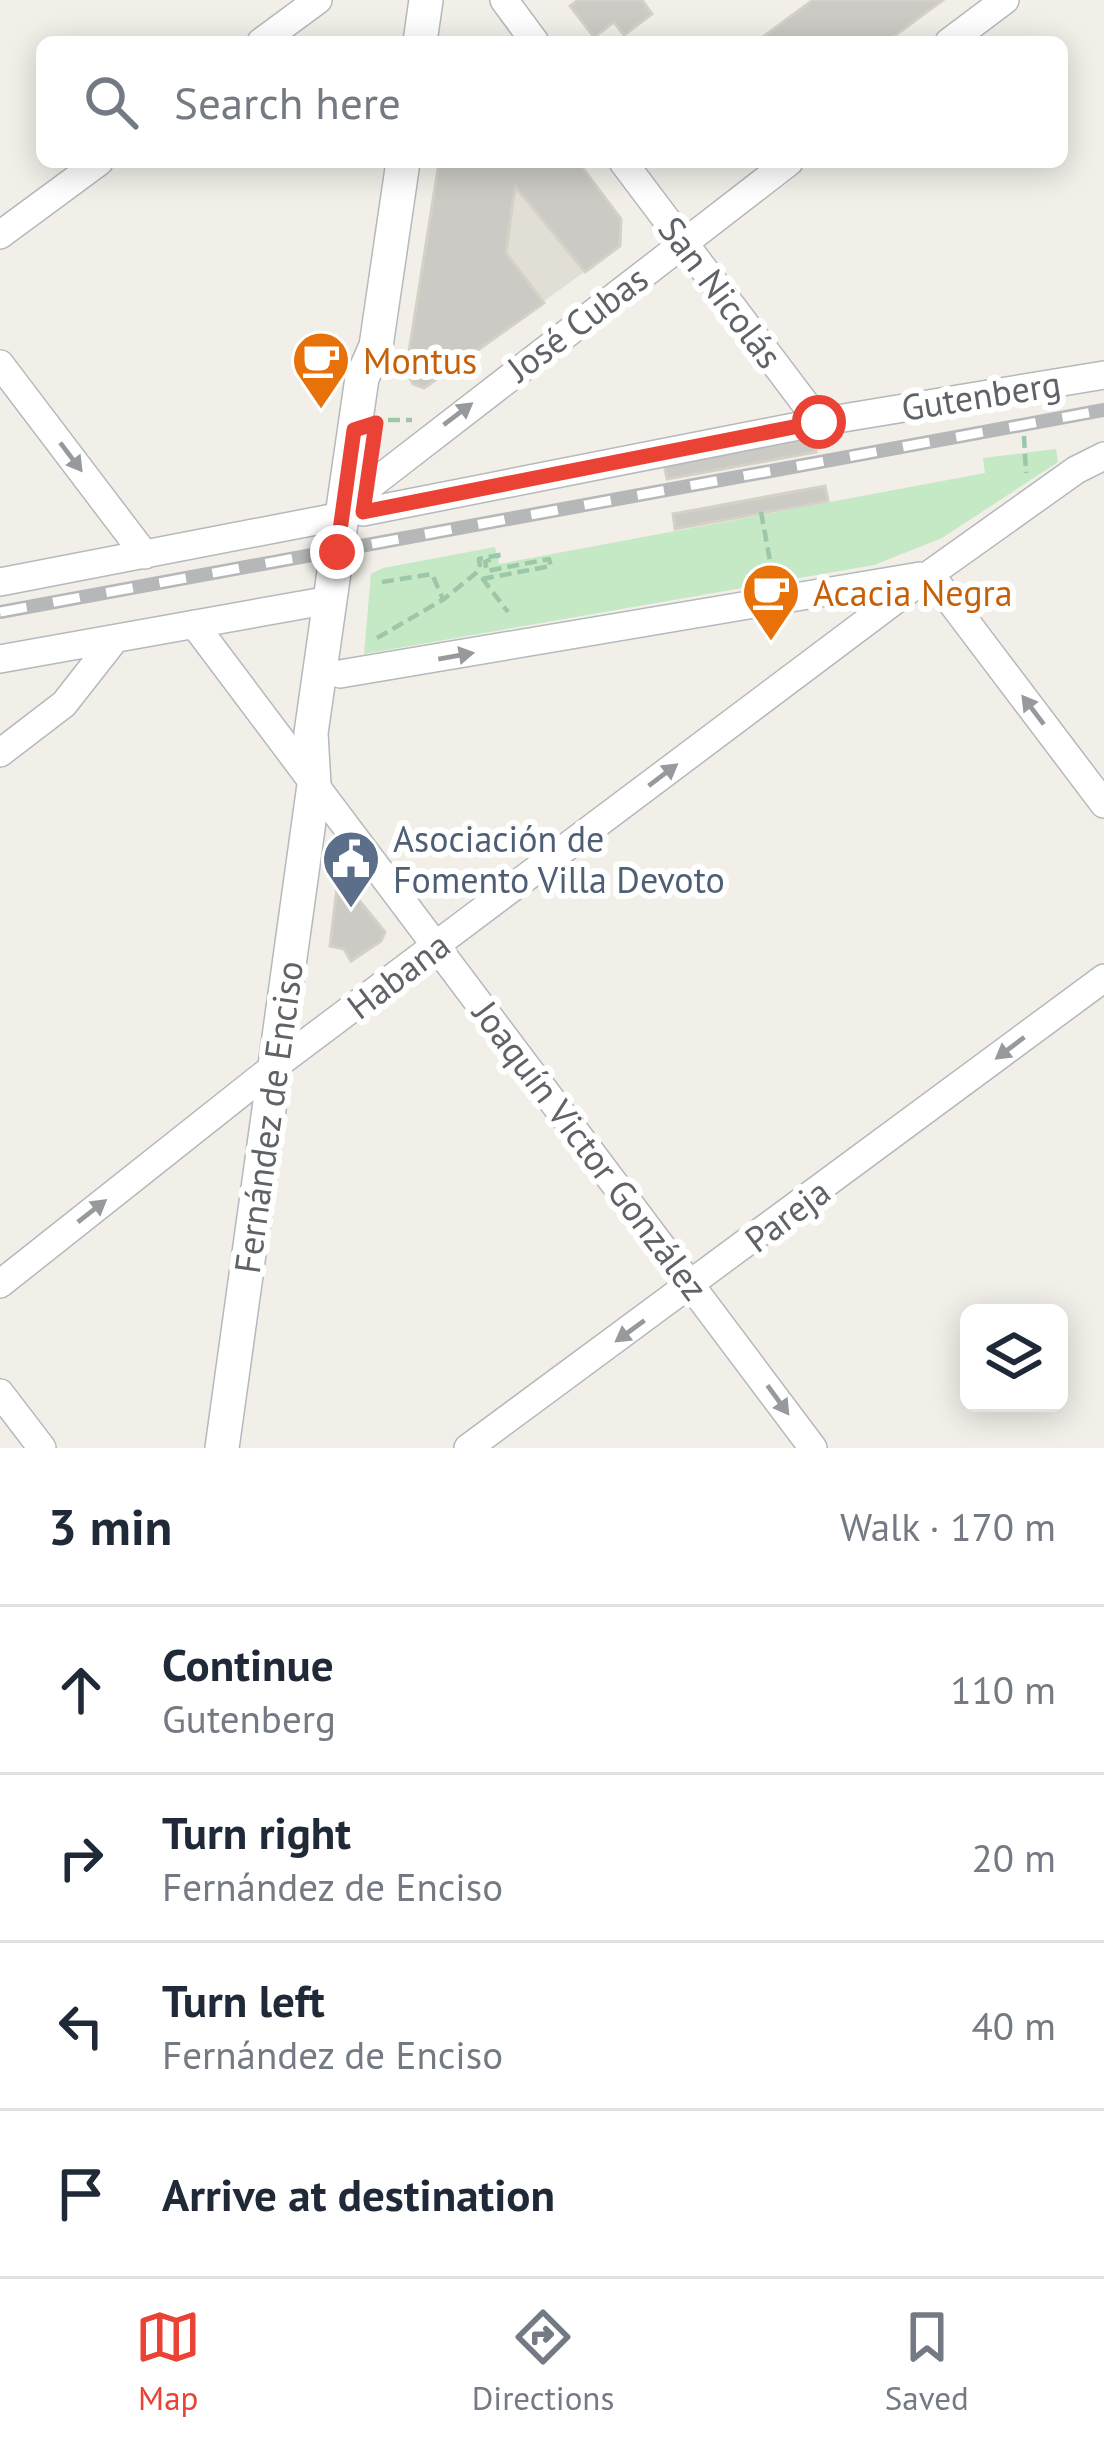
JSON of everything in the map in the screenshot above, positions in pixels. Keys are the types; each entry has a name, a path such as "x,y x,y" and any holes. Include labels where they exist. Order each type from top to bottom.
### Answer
{"street":[{"path":"269,36 318,0"},
{"path":"421,36 426,0"},
{"path":"504,0 531,36"},
{"path":"958,36 1005,0"},
{"path":"0,235 91,168"},
{"name":"Fernández de Enciso","path":"314,785 331,736 340,674 357,505 362,378 376,346 402,168"},
{"name":"San Nicolás","path":"627,168 819,422"},
{"name":"José Cubas","path":"357,505 425,439 781,168"},
{"name":"Fernández de Enciso","path":"222,1448 314,785 311,733 330,600 357,505 382,382 376,346"},
{"path":"0,364 145,555"},
{"name":"Gutenberg","path":"0,582 145,555 357,505 1104,375"},
{"path":"1030,490 1104,456"},
{"name":"Habana","path":"0,1284 275,1066 930,574 1030,490"},
{"path":"340,674 930,574 1104,804"},
{"path":"0,659 330,600"},
{"name":"Joaquín Victor González","path":"194,624 813,1448"},
{"path":"0,754 64,704 115,639"},
{"name":"Pareja","path":"468,1448 1104,978"},
{"path":"0,1393 42,1448"}],"path":[{"path":"1020,389 1030,490"},
{"path":"376,423 403,416 415,421 425,439"},
{"path":"761,512 774,583"},
{"path":"482,579 551,566 549,559 487,571 485,562 502,555 478,559 482,579 508,612"},
{"path":"377,638 444,599 481,569"},
{"path":"382,582 432,574 444,599"}],"shaded area":[{"path":"438,168 583,168 621,219 620,246 424,388 413,384 406,371"}],"green space":[{"path":"1056,449 1058,462 942,538 874,565 364,654 371,574 383,568 495,547 499,564 985,473 983,458"}],"building":[{"path":"578,0 642,0 652,14 624,35 614,22 593,36 570,6"},
{"path":"813,0 943,0 894,36 764,36"},
{"path":"438,168 583,168 621,219 620,246 585,272 515,186 506,253 544,303 424,388 413,384 406,371"},
{"path":"813,437 816,452 667,479 664,464"},
{"path":"825,486 828,501 675,529 673,514"},
{"name":"Asociación de Fomento Villa Devoto","path":"345,883 385,932 381,941 351,961 344,949 330,946 337,888"}],"railway":[{"path":"0,612 1104,410"}],"place":[{"name":"Montus","path":"321,411"},
{"name":"Acacia Negra","path":"771,643"},
{"name":"Asociación de Fomento Villa Devoto","path":"351,910"}],"route":[{"path":"337,552 354,430 376,423 363,512 819,422"}]}
